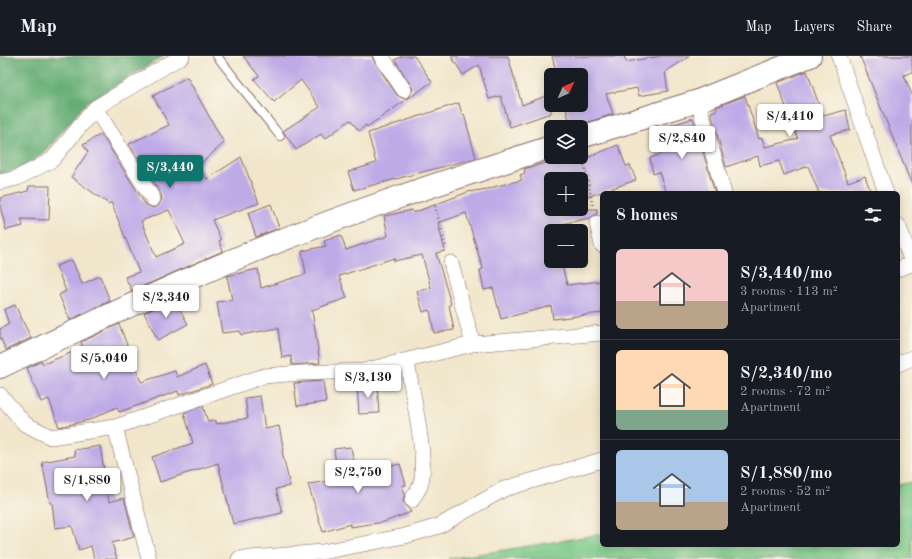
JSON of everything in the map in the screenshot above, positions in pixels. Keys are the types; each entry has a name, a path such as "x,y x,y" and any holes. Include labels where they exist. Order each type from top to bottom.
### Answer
{"main road":[{"path":"588,144 810,56"},
{"path":"0,367 126,306 254,251 430,186 544,149"}],"street":[{"path":"0,182 17,178 52,160 95,108 182,56"},
{"path":"381,56 404,90"},
{"path":"839,56 885,191"},
{"path":"698,101 723,191"},
{"path":"95,108 153,199"},
{"path":"597,223 600,236"},
{"path":"900,230 912,263 900,268"},
{"path":"451,263 473,344"},
{"path":"0,395 25,424 51,437 115,427 264,376 363,371 473,344 600,334"},
{"path":"900,363 912,358"},
{"path":"407,361 419,434 422,471 420,486 412,500"},
{"path":"115,427 149,559"},
{"path":"239,559 322,552 405,536 440,526 504,489 600,461"}],"lane":[{"path":"217,56 280,136"}],"path":[{"path":"586,164 597,223"},
{"path":"430,186 451,263"}],"green space":[{"path":"0,56 164,56 86,103 51,145 30,165 0,174"},
{"path":"912,482 912,559 448,559 600,534 600,547 900,547 900,485"}],"building":[{"path":"243,56 372,56 397,95 404,99 409,97 413,89 395,60 402,56 414,56 432,82 359,131 350,120 325,139 321,134 296,150 283,131 320,107 301,80 274,102 254,79 259,76"},
{"path":"451,56 508,56 522,105 544,97 544,112 551,113 510,127 501,96 489,99 479,65 463,75"},
{"path":"552,56 624,56 626,62 661,56 690,56 665,72 668,91 639,96 637,88 606,94 613,114 588,122 588,120 569,120 567,112 588,112 588,68 555,68"},
{"path":"860,56 912,56 912,72 904,75 912,95 912,185"},
{"path":"807,71 823,116 846,110 850,130 830,135 848,182 865,176 870,191 818,191 808,166 784,175 779,161 760,166 758,156 726,167 711,112 717,110 716,107 745,96 759,139 762,138 765,147 798,139 777,83"},
{"path":"187,77 224,143 198,166 207,179 241,157 259,203 212,220 221,240 219,241 223,251 132,291 125,277 139,272 111,202 109,204 71,177 88,152 83,145 101,134 145,204 153,208 158,206 162,199 161,194 129,144 169,125 153,96","holes":["169,210 185,244 156,257 141,221"]},
{"path":"459,103 462,115 464,114 476,158 354,190 348,172 376,163 368,133"},
{"path":"693,118 714,191 665,191 659,172 653,174 650,158 662,154 654,131"},
{"path":"618,145 626,166 630,165 636,180 604,191 600,191 600,192 588,197 588,172 544,172 544,216 588,216 588,209 597,209 597,214 590,218 561,224 544,224 544,268 563,268 567,285 600,281 600,313 553,319 551,306 501,319 493,288 484,290 480,270 483,269 466,213 438,223 445,251 436,253 451,304 449,305 454,330 434,333 430,310 423,312 417,291 431,288 422,255 394,261 394,258 339,276 347,298 312,310 320,363 292,365 291,356 282,358 278,328 241,335 240,331 222,333 217,302 232,300 227,276 258,269 261,288 306,274 302,251 326,246 324,241 341,235 346,250 388,236 384,216 412,210 413,213 468,192 493,188 522,180 520,175 525,173 524,169 544,164 588,164 588,157"},
{"path":"29,186 50,186 49,220 21,219 23,226 6,230 0,206 0,198 28,191"},
{"path":"271,204 279,228 256,237 248,213"},
{"path":"72,260 82,284 100,276 110,301 70,320 59,295 66,291 56,266"},
{"path":"174,299 188,324 158,340 144,313"},
{"path":"15,305 31,338 6,350 0,337 0,329 9,324 4,310"},
{"path":"119,324 141,382 175,371 177,377 205,365 212,384 179,395 178,391 119,412 117,407 89,420 59,427 49,399 41,402 27,368 42,361 43,364 83,348 81,342"},
{"path":"323,381 326,402 297,406 294,383"},
{"path":"377,384 379,413 359,414 357,385"},
{"path":"260,396 265,429 279,426 284,451 282,451 290,486 276,489 282,513 233,524 218,463 160,482 152,457 193,443 184,413 203,406 208,422 216,420 216,424 248,418 245,398"},
{"path":"100,446 109,502 124,498 134,537 112,543 117,559 94,559 91,546 79,550 72,526 55,528 52,503 50,503 42,462 75,456 74,450"},
{"path":"351,447 356,474 400,464 406,485 402,486 405,494 403,501 411,512 384,522 350,527 350,524 323,532 308,484 331,481 329,466 336,465 334,449"}]}
